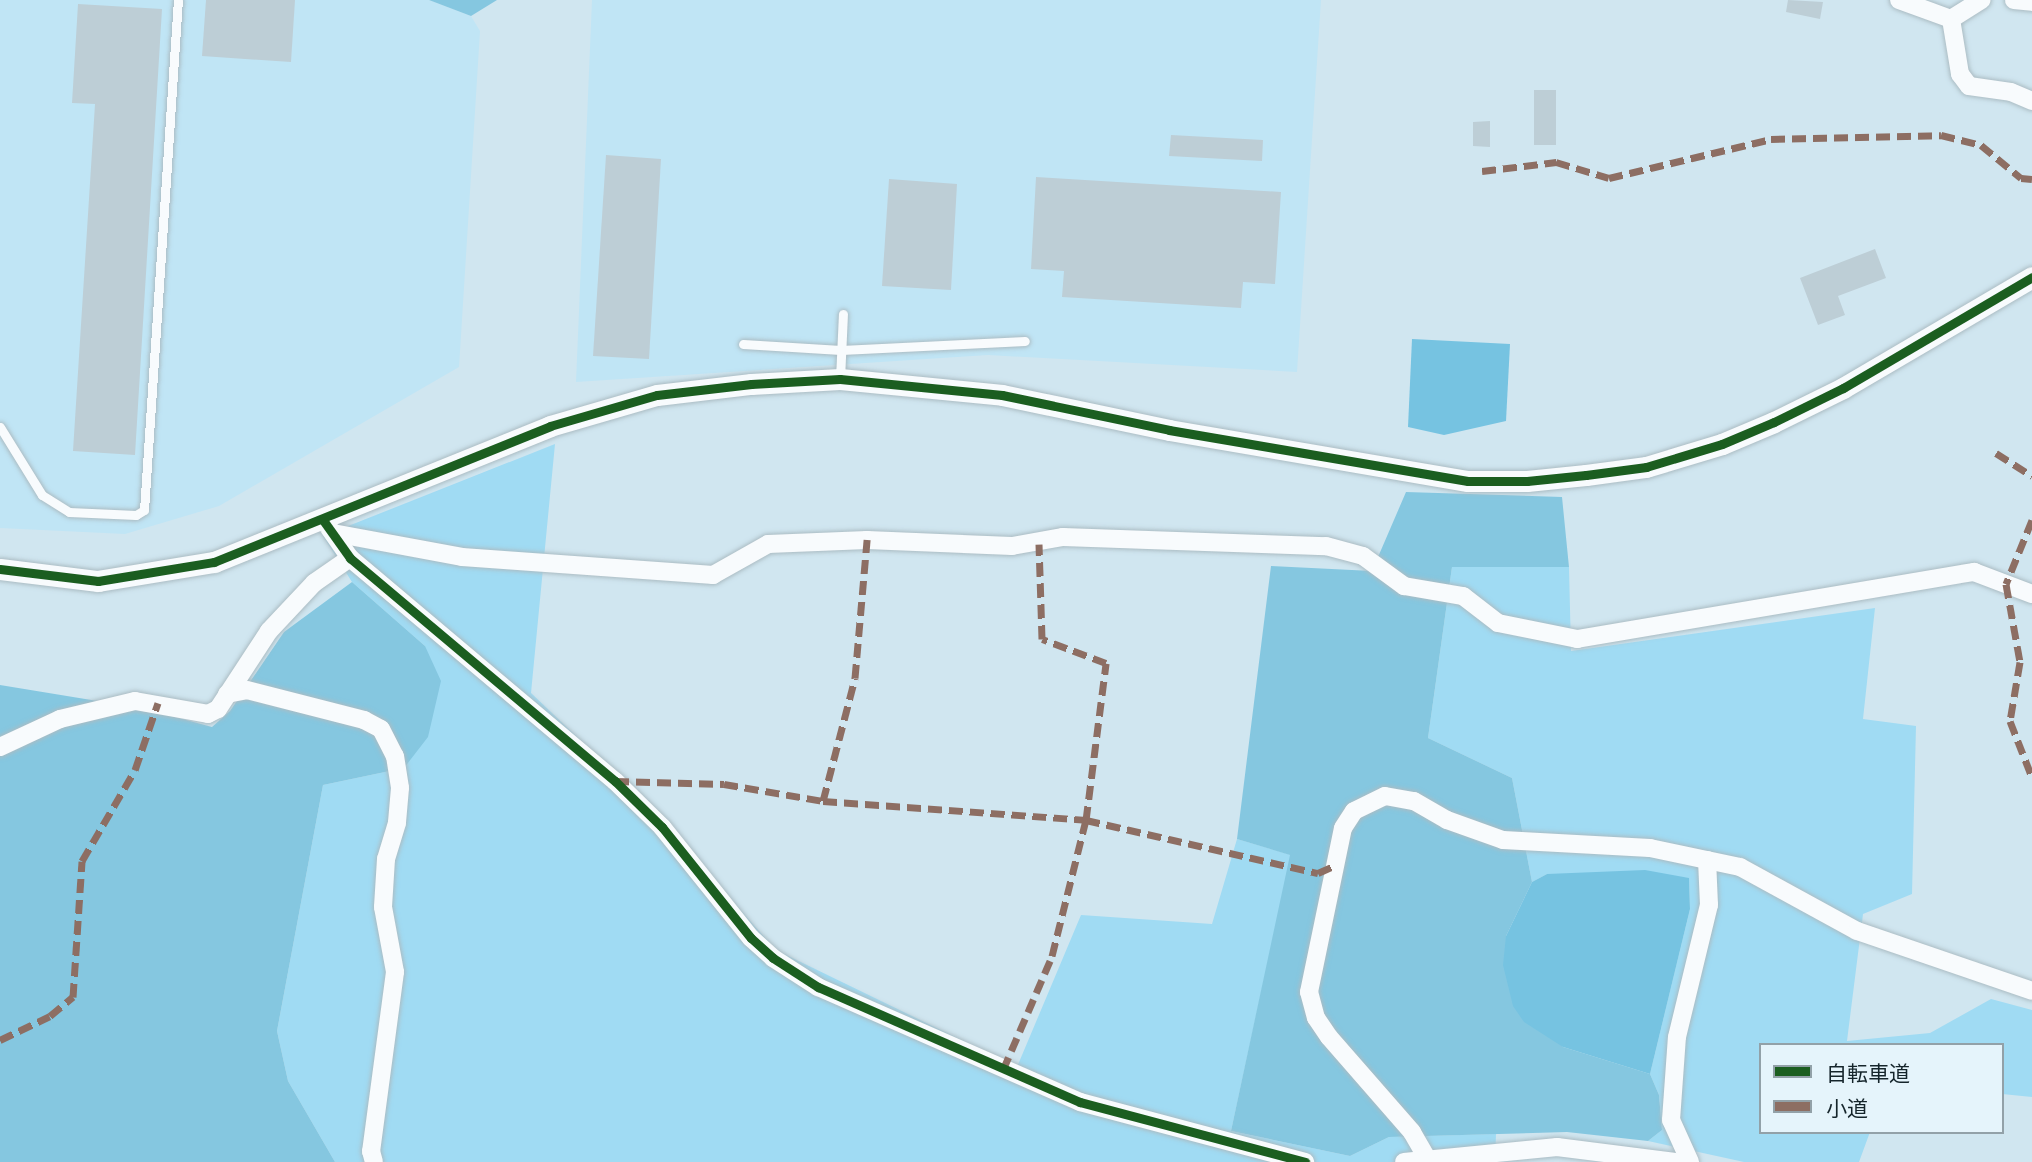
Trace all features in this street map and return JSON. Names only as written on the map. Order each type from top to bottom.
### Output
[{"type":"street","points":[[1899,0],[1951,19]]},
{"type":"street","points":[[1951,19],[1982,0]]},
{"type":"street","points":[[2014,0],[2032,2]]},
{"type":"street","points":[[1951,19],[1960,74],[1969,86],[2011,92],[2032,101]]},
{"type":"street","points":[[0,569],[98,581],[156,575],[214,562],[328,527],[550,426],[624,403],[751,384],[840,379],[1002,395],[1468,481],[1527,481],[1646,467],[1735,438],[1843,388],[2032,277]]},
{"type":"street","points":[[328,527],[350,558],[615,780],[662,827],[751,938],[818,987],[1080,1102],[1305,1162]]},
{"type":"street","points":[[328,527],[462,557],[713,575],[768,544],[867,540],[1012,546],[1063,537],[1326,546],[1363,556],[1404,586],[1463,596],[1498,622],[1577,639],[1974,572],[2032,594]]},
{"type":"street","points":[[0,747],[92,709],[135,701],[208,714],[227,694],[269,631],[314,583],[350,558]]},
{"type":"street","points":[[227,694],[259,692],[364,720],[381,729],[395,756],[400,788],[397,823],[386,859],[383,907],[395,972],[373,1139],[374,1162]]},
{"type":"street","points":[[1428,1160],[1412,1132],[1329,1037],[1316,1018],[1309,992],[1343,828],[1354,811],[1385,796],[1414,801],[1447,820],[1503,840],[1650,848],[1740,867],[1857,931],[2032,991]]},
{"type":"street","points":[[1690,1162],[1671,1120],[1677,1037],[1709,905],[1707,860]]},
{"type":"street","points":[[1404,1162],[1556,1147],[1675,1162]]},
{"type":"lane","points":[[0,427],[42,495],[69,512],[136,514],[144,510],[178,0]]},
{"type":"lane","points":[[840,379],[843,314]]},
{"type":"lane","points":[[743,344],[841,350],[1025,341]]},
{"type":"shaded area","points":[[0,0],[429,0],[471,16],[480,31],[459,367],[219,506],[125,534],[0,528]]},
{"type":"shaded area","points":[[429,0],[497,0],[471,16]]},
{"type":"shaded area","points":[[592,0],[1321,0],[1297,372],[988,355],[576,382]]},
{"type":"shaded area","points":[[1412,339],[1510,344],[1506,421],[1444,435],[1408,427]]},
{"type":"shaded area","points":[[555,444],[531,693],[638,795],[776,950],[1017,1067],[1081,915],[1212,924],[1237,839],[1291,855],[1231,1131],[1350,1156],[1389,1137],[1496,1134],[1495,1162],[335,1162],[288,1081],[277,1031],[323,785],[404,768],[425,646],[352,582],[323,536]]},
{"type":"shaded area","points":[[1406,492],[1562,497],[1569,567],[1452,567],[1428,738],[1512,778],[1532,882],[1506,936],[1563,1047],[1650,1074],[1659,1095],[1662,1130],[1648,1141],[1567,1132],[1389,1137],[1350,1156],[1231,1131],[1290,855],[1237,839],[1271,566],[1372,571]]},
{"type":"shaded area","points":[[1452,567],[1569,567],[1571,651],[1875,608],[1863,719],[1916,726],[1912,894],[1863,914],[1847,1041],[1930,1033],[1991,999],[2032,1010],[2032,1097],[2004,1094],[2004,1043],[1759,1043],[1759,1134],[1869,1134],[1859,1162],[1744,1162],[1648,1141],[1662,1130],[1659,1095],[1650,1074],[1690,909],[1689,878],[1547,874],[1532,882],[1512,778],[1428,738]]},
{"type":"shaded area","points":[[352,582],[425,646],[441,681],[428,737],[404,768],[323,785],[277,1031],[288,1081],[335,1162],[0,1162],[0,685],[146,709],[212,727],[230,711],[284,632]]},
{"type":"shaded area","points":[[1645,870],[1689,878],[1690,909],[1650,1074],[1563,1047],[1524,1022],[1513,1006],[1503,965],[1506,936],[1532,882],[1547,874]]},
{"type":"building","points":[[206,0],[295,0],[291,62],[202,56]]},
{"type":"building","points":[[1788,0],[1823,2],[1820,19],[1786,12]]},
{"type":"building","points":[[78,4],[162,9],[135,455],[73,451],[95,104],[72,103]]},
{"type":"building","points":[[1534,90],[1556,90],[1556,145],[1534,145]]},
{"type":"building","points":[[1490,121],[1490,147],[1473,146],[1473,122]]},
{"type":"building","points":[[1171,135],[1263,140],[1262,161],[1169,156]]},
{"type":"building","points":[[606,155],[661,159],[649,359],[593,356]]},
{"type":"building","points":[[1036,177],[1281,192],[1275,284],[1243,282],[1241,308],[1062,297],[1064,271],[1031,269]]},
{"type":"building","points":[[889,179],[957,184],[951,290],[882,286]]},
{"type":"building","points":[[1875,249],[1886,278],[1838,296],[1845,315],[1818,325],[1800,278]]},
{"type":"marked path","points":[[1482,171],[1556,162],[1609,178],[1771,139],[1941,135],[1981,145],[2021,178],[2032,179]]},
{"type":"marked path","points":[[1996,453],[2032,476]]},
{"type":"marked path","points":[[2032,520],[2006,584],[2020,662],[2010,721],[2032,777]]},
{"type":"marked path","points":[[823,801],[855,678],[867,540]]},
{"type":"marked path","points":[[1003,1070],[1052,956],[1086,820],[1106,663],[1042,639],[1039,544]]},
{"type":"marked path","points":[[0,1040],[50,1016],[73,997],[82,861],[135,770],[158,703]]},
{"type":"marked path","points":[[615,781],[724,784],[823,801],[1086,820],[1318,873],[1336,865]]},
{"type":"cycle path","points":[[0,569],[98,581],[214,562],[550,426],[657,395],[751,384],[840,379],[1002,395],[1169,430],[1468,481],[1527,481],[1646,467],[1722,444],[1774,422],[1843,388],[2032,277]]},
{"type":"cycle path","points":[[323,520],[350,558],[615,781],[662,827],[751,938],[773,958],[818,987],[1080,1102],[1305,1162]]}]
